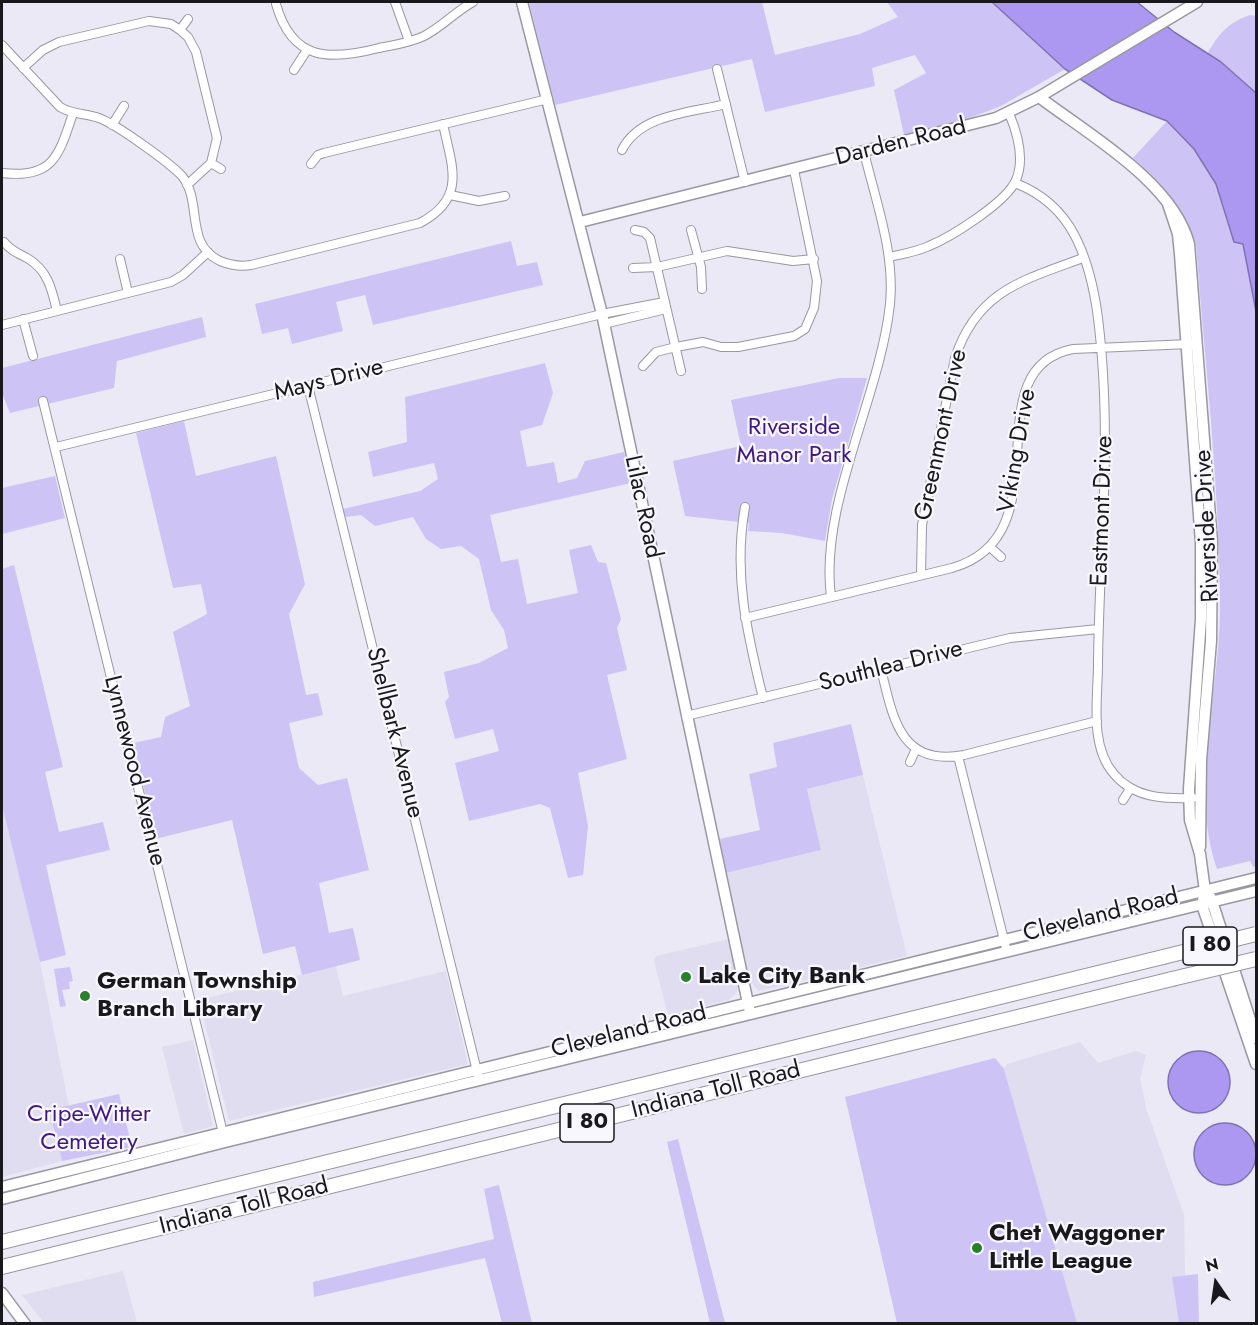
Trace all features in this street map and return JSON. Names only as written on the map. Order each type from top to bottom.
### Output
[{"type":"highway","name":"Indiana Toll Road","points":[[2,1242],[1257,934]]},
{"type":"highway","name":"Indiana Toll Road","points":[[2,1267],[1257,959]]},
{"type":"street","points":[[395,2],[409,41]]},
{"type":"street","points":[[276,4],[289,33],[307,50],[339,57],[409,41],[429,33],[473,2]]},
{"type":"street","name":"Lilac Road","points":[[522,2],[603,319],[751,1015]]},
{"type":"street","name":"Darden Road","points":[[580,222],[977,125],[1039,97],[1197,2]]},
{"type":"street","points":[[180,30],[188,19]]},
{"type":"street","points":[[23,68],[43,50],[59,42],[149,21],[171,24],[180,30],[195,47],[216,130],[216,147],[211,163],[187,185]]},
{"type":"street","points":[[2,45],[53,101],[73,113],[101,119],[112,125],[173,168],[187,185],[197,235],[208,252],[230,264],[251,265],[420,223],[442,208],[450,195],[453,171],[443,124]]},
{"type":"street","points":[[294,70],[307,50]]},
{"type":"street","points":[[717,69],[745,182]]},
{"type":"street","name":"Riverside Drive","points":[[1039,97],[1147,180],[1168,204],[1178,234],[1192,344],[1201,572],[1201,619],[1191,742],[1195,798],[1190,820],[1200,854],[1205,891],[1202,905]]},
{"type":"street","points":[[311,164],[318,155],[324,153],[548,99]]},
{"type":"street","points":[[622,150],[632,134],[644,125],[726,104]]},
{"type":"street","points":[[112,125],[123,106]]},
{"type":"street","points":[[889,257],[916,251],[944,239],[996,205],[1015,183],[1019,167],[1019,151],[1009,112]]},
{"type":"street","points":[[2,173],[32,173],[50,165],[60,151],[73,113]]},
{"type":"street","points":[[831,597],[830,578],[836,516],[866,407],[889,307],[889,257],[864,153]]},
{"type":"street","points":[[211,163],[222,169]]},
{"type":"street","points":[[643,366],[656,352],[703,342],[721,347],[738,346],[800,333],[810,321],[817,281],[794,170]]},
{"type":"street","name":"Eastmont Drive","points":[[1015,183],[1035,192],[1057,210],[1074,234],[1095,303],[1101,348],[1107,453],[1098,629],[1097,721],[1102,755],[1114,774],[1130,789]]},
{"type":"street","points":[[450,195],[479,201],[505,196]]},
{"type":"street","points":[[635,230],[644,231],[650,238],[681,371]]},
{"type":"street","points":[[691,230],[698,256],[702,289]]},
{"type":"street","points":[[4,242],[9,249],[42,270],[50,282],[57,311]]},
{"type":"street","points":[[633,268],[657,267],[727,251],[793,261],[814,259]]},
{"type":"street","points":[[2,325],[178,279],[208,252]]},
{"type":"street","name":"Greenmont Drive","points":[[921,575],[922,525],[955,358],[964,333],[980,310],[1001,292],[1027,279],[1083,258]]},
{"type":"street","points":[[120,259],[128,293]]},
{"type":"street","name":"Mays Drive","points":[[56,447],[308,386],[665,306]]},
{"type":"street","points":[[24,319],[33,357]]},
{"type":"street","name":"Viking Drive","points":[[745,618],[966,563],[991,548],[1004,529],[1010,512],[1023,399],[1032,377],[1041,364],[1058,353],[1101,348],[1192,344]]},
{"type":"street","name":"Shellbark Avenue","points":[[308,386],[478,1075]]},
{"type":"street","name":"Lynnewood Avenue","points":[[43,401],[224,1137]]},
{"type":"street","points":[[745,507],[739,552],[740,592],[764,698]]},
{"type":"street","points":[[991,548],[1001,557]]},
{"type":"street","name":"Southlea Drive","points":[[686,716],[1010,638],[1098,629]]},
{"type":"street","points":[[881,669],[897,726],[916,749],[932,755],[958,756],[1097,721]]},
{"type":"street","points":[[910,762],[916,749]]},
{"type":"street","points":[[958,756],[1007,952]]},
{"type":"street","points":[[1123,800],[1130,789],[1152,797],[1195,798]]},
{"type":"street","name":"Cleveland Road","points":[[2,1187],[224,1137],[478,1075],[748,1003],[1257,878]]},
{"type":"street","points":[[1205,891],[1214,902],[1257,1038]]},
{"type":"street","name":"Cleveland Road","points":[[478,1075],[751,1015],[1257,891]]},
{"type":"street","points":[[1202,905],[1257,1064]]},
{"type":"street","name":"Cleveland Road","points":[[2,1199],[224,1137]]},
{"type":"street","points":[[2,1293],[25,1323]]},
{"type":"shaded area","points":[[992,2],[1137,2],[1174,32],[1221,62],[1256,93],[1256,311],[1243,244],[1234,242],[1216,184],[1194,149],[1167,121],[1112,100],[1065,69]]},
{"type":"shaded area","points":[[863,775],[907,956],[759,991],[749,980],[726,873],[821,850],[807,789]]},
{"type":"shaded area","points":[[2,805],[40,962],[69,1106],[49,1111],[62,1161],[2,1177]]},
{"type":"shaded area","points":[[729,939],[738,988],[736,994],[728,1000],[668,1015],[654,961],[656,956]]},
{"type":"shaded area","points":[[336,966],[343,996],[446,971],[468,1064],[229,1121],[199,1000]]},
{"type":"shaded area","points":[[193,1040],[213,1126],[184,1134],[162,1047]]},
{"type":"shaded area","points":[[1080,1042],[1098,1063],[1136,1051],[1146,1055],[1140,1078],[1146,1108],[1184,1215],[1186,1323],[1077,1323],[1004,1069],[1007,1064]]},
{"type":"shaded area","points":[[1199,1051],[1221,1060],[1230,1082],[1221,1104],[1199,1113],[1177,1104],[1168,1082],[1177,1060]]},
{"type":"shaded area","points":[[1225,1123],[1247,1132],[1256,1154],[1247,1176],[1225,1185],[1203,1176],[1194,1154],[1203,1132]]},
{"type":"shaded area","points":[[123,1271],[137,1323],[44,1323],[22,1295]]},
{"type":"green space","points":[[529,2],[762,2],[775,55],[860,34],[898,17],[887,2],[992,2],[1065,69],[1001,106],[967,119],[904,135],[894,90],[926,73],[915,55],[872,68],[875,86],[765,112],[752,59],[555,105]]},
{"type":"green space","points":[[1250,15],[1256,16],[1256,93],[1221,62],[1207,54],[1224,30]]},
{"type":"green space","points":[[1167,121],[1194,149],[1216,184],[1230,232],[1243,244],[1256,311],[1256,866],[1253,867],[1250,861],[1217,869],[1209,836],[1206,769],[1220,599],[1214,466],[1196,245],[1185,219],[1171,197],[1163,186],[1133,158]]},
{"type":"green space","points":[[511,241],[517,266],[537,262],[543,285],[373,325],[365,295],[336,302],[343,331],[292,344],[288,328],[262,334],[255,304]]},
{"type":"green space","points":[[202,317],[206,337],[117,361],[114,388],[10,413],[2,393],[2,368]]},
{"type":"green space","points":[[545,363],[553,393],[542,425],[520,431],[527,467],[554,462],[558,483],[577,478],[585,461],[624,452],[631,483],[490,515],[501,562],[518,559],[527,604],[578,593],[569,550],[591,545],[598,562],[606,563],[621,619],[617,628],[627,670],[607,675],[627,759],[578,773],[588,826],[583,875],[568,878],[550,808],[540,804],[469,821],[455,763],[499,751],[493,729],[455,739],[445,702],[449,697],[444,672],[479,663],[508,648],[504,630],[491,610],[479,559],[461,546],[441,549],[426,539],[413,517],[375,526],[361,515],[345,517],[343,509],[420,491],[438,479],[434,463],[373,477],[368,452],[407,442],[405,397]]},
{"type":"green space","name":"Riverside Manor Park","points":[[839,378],[867,378],[832,499],[825,541],[782,533],[748,531],[749,523],[685,516],[673,461],[741,446],[731,400]]},
{"type":"green space","points":[[184,421],[196,476],[276,456],[305,584],[289,614],[306,695],[318,693],[323,715],[289,723],[299,768],[318,785],[347,778],[369,870],[319,883],[329,933],[353,928],[360,960],[302,975],[295,946],[263,954],[232,820],[155,839],[134,743],[161,737],[165,717],[190,706],[173,632],[207,614],[201,584],[173,588],[136,433]]},
{"type":"green space","points":[[55,476],[65,518],[2,534],[2,488]]},
{"type":"green space","points":[[14,565],[63,767],[45,772],[59,832],[103,822],[110,850],[46,865],[66,955],[40,962],[2,805],[2,569]]},
{"type":"green space","points":[[851,724],[863,775],[807,789],[821,850],[726,873],[720,839],[760,830],[749,774],[777,767],[773,743]]},
{"type":"green space","points":[[70,967],[73,981],[69,982],[70,989],[62,990],[66,1006],[60,1007],[54,969]]},
{"type":"green space","name":"Chet Waggoner Little League","points":[[995,1058],[1004,1069],[1077,1323],[897,1323],[845,1097]]},
{"type":"green space","name":"Cripe-Witter Cemetery","points":[[119,1094],[132,1147],[62,1161],[49,1110]]},
{"type":"green space","points":[[678,1139],[725,1323],[710,1323],[667,1142]]},
{"type":"green space","points":[[499,1185],[532,1323],[502,1323],[485,1258],[314,1297],[313,1282],[494,1239],[484,1189]]},
{"type":"green space","points":[[1198,1274],[1199,1323],[1179,1323],[1172,1277]]},
{"type":"place","name":"Lake City Bank","points":[[686,977]]},
{"type":"place","name":"German Township Branch Library","points":[[85,996]]},
{"type":"place","name":"Chet Waggoner Little League","points":[[977,1248]]}]
